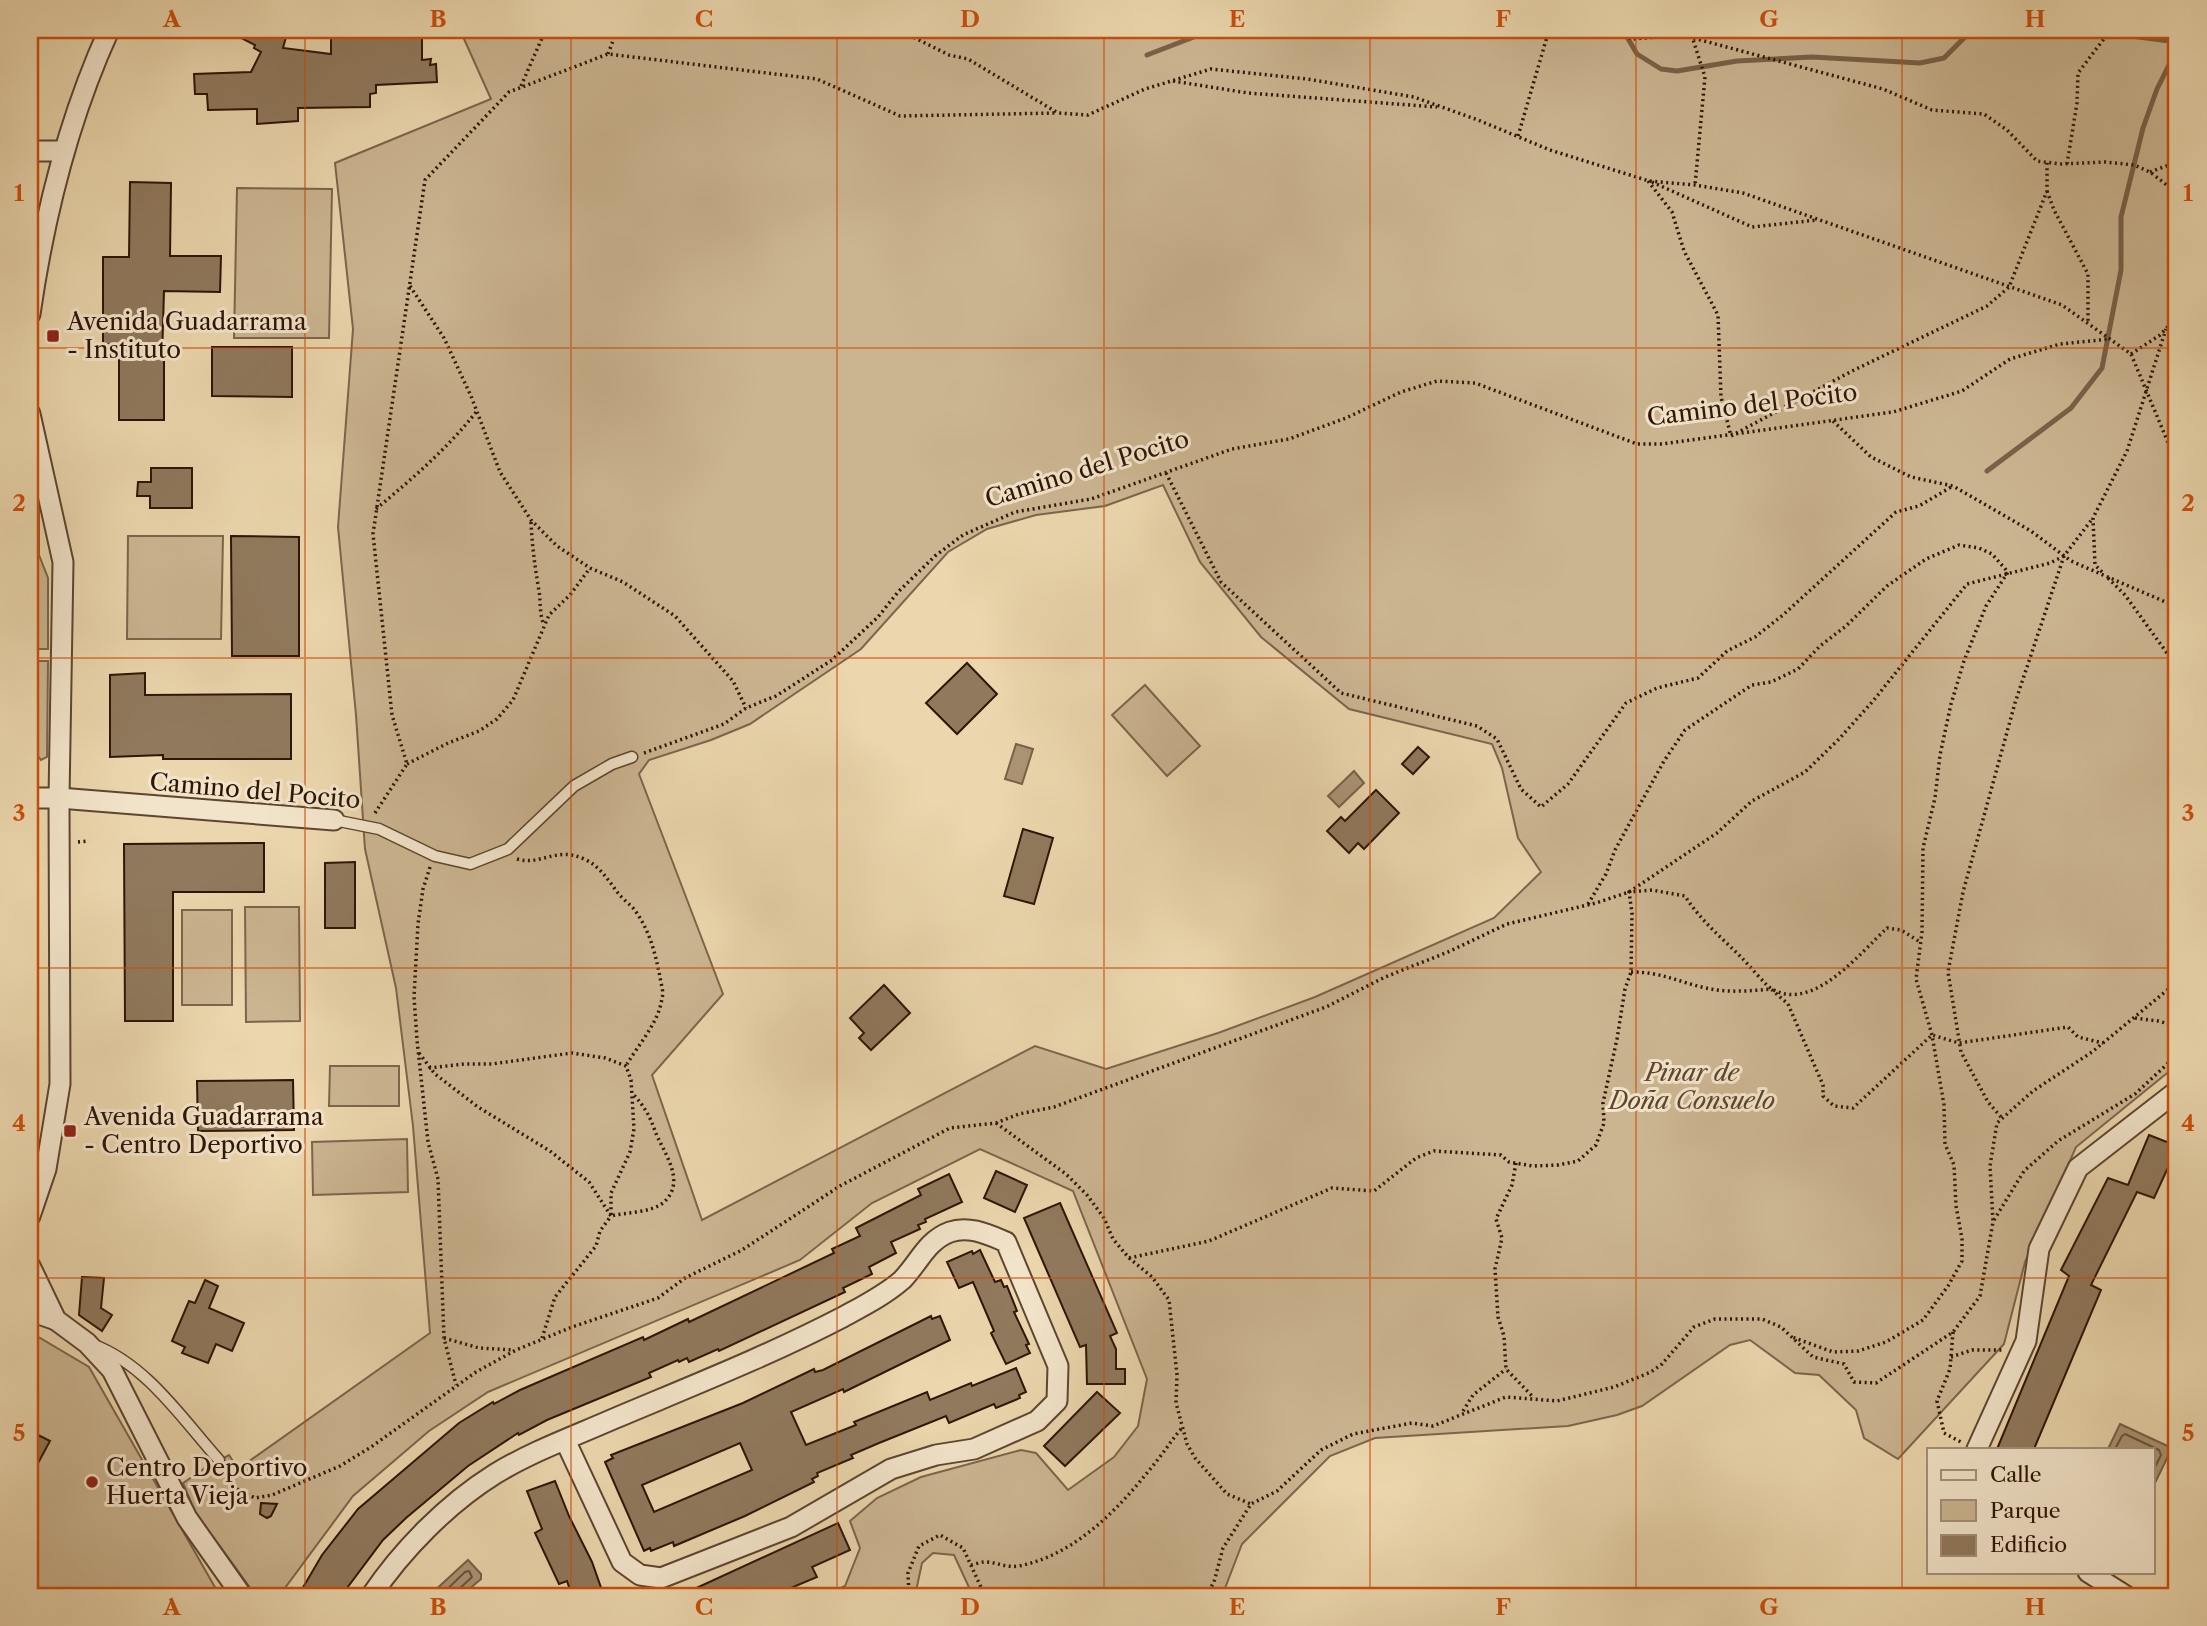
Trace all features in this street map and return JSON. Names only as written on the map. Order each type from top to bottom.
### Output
[{"type":"street","points":[[30,314],[36,272],[64,150],[108,35]]},
{"type":"street","points":[[30,151],[64,150]]},
{"type":"street","points":[[30,414],[63,562],[59,798],[60,1084],[46,1169],[30,1216]]},
{"type":"street","name":"Camino del Pocito","points":[[30,798],[334,820]]},
{"type":"street","points":[[1970,1446],[2026,1340],[2039,1249],[2078,1168],[2177,1091]]},
{"type":"street","points":[[371,1596],[404,1553],[430,1525],[494,1475],[565,1440],[784,1346],[844,1316],[902,1279],[920,1254],[934,1241],[961,1229],[977,1231],[1006,1242],[1058,1366],[1057,1401],[1037,1421],[974,1449],[936,1455],[891,1469],[791,1527],[662,1578],[640,1575],[622,1562],[565,1440]]},
{"type":"street","points":[[30,1266],[56,1320]]},
{"type":"street","points":[[30,1311],[56,1320],[87,1343],[112,1370],[187,1518],[242,1596]]},
{"type":"street","points":[[2091,1574],[2126,1596]]},
{"type":"lane","name":"Camino del Pocito","points":[[334,820],[379,829],[436,856],[470,864],[508,849],[574,786],[612,764],[632,757]]},
{"type":"lane","points":[[87,1343],[113,1352],[128,1363],[152,1385],[219,1460]]},
{"type":"path","points":[[521,87],[542,38],[542,30]]},
{"type":"path","points":[[608,54],[617,30]]},
{"type":"path","points":[[899,30],[949,55],[968,60],[1058,113]]},
{"type":"path","points":[[1518,136],[1549,30]]},
{"type":"path","points":[[1602,30],[1633,39],[1682,35],[1883,89],[1932,110],[1984,114],[2007,130],[2037,161],[2134,165],[2150,172],[2177,193]]},
{"type":"path","points":[[1690,30],[1705,77],[1695,185]]},
{"type":"path","points":[[2067,164],[2077,103],[2078,73],[2103,40],[2107,30]]},
{"type":"path","points":[[407,764],[392,715],[373,534],[425,180],[509,92],[521,87],[608,54],[817,79],[900,116],[1058,113],[1088,115],[1145,89],[1211,69],[1307,79],[1413,97],[1550,150],[1646,180],[1752,226],[1819,219]]},
{"type":"path","points":[[1171,81],[1248,93],[1444,108]]},
{"type":"path","points":[[2047,162],[2047,191],[2054,210],[2088,274],[2088,324]]},
{"type":"path","points":[[2150,172],[2177,162]]},
{"type":"path","points":[[1646,180],[1743,193],[2062,305],[2131,354],[2177,459]]},
{"type":"path","points":[[1646,180],[1672,212],[1685,251],[1718,314],[1721,397],[1731,436],[1852,371],[1987,306],[2009,287],[2047,191]]},
{"type":"path","points":[[409,285],[444,338],[477,411],[500,472],[531,520],[557,546],[590,568],[623,582],[675,616],[733,681],[746,708]]},
{"type":"path","points":[[2131,354],[2166,329],[2177,317]]},
{"type":"path","points":[[2002,1118],[1988,1102],[1971,1073],[1959,1043],[1948,972],[1963,892],[2015,703],[2064,556],[2093,518],[2127,450],[2166,329]]},
{"type":"path","name":"Camino del Pocito","points":[[632,757],[724,724],[746,708],[776,695],[832,660],[878,617],[935,556],[962,535],[1015,512],[1091,499],[1231,449],[1289,439],[1346,418],[1401,392],[1437,381],[1475,383],[1637,444],[1662,444],[1893,412],[1962,391],[2010,359],[2060,344],[2110,339]]},
{"type":"path","points":[[376,509],[429,465],[477,411]]},
{"type":"path","points":[[1833,421],[1871,457],[1910,477],[1953,485],[2031,531],[2064,556],[2177,607]]},
{"type":"path","points":[[1166,473],[1221,582],[1341,693],[1477,726],[1497,739],[1521,789],[1541,807],[1569,784],[1626,703],[1657,688],[1698,678],[1727,651],[1755,637],[1783,615],[1896,512],[1919,506],[1953,485]]},
{"type":"path","points":[[2093,518],[2095,565],[2125,595],[2177,667]]},
{"type":"path","points":[[531,520],[532,558],[544,626]]},
{"type":"path","points":[[1588,904],[1606,874],[1615,850],[1633,817],[1685,730],[1752,685],[1772,682],[1798,670],[1820,646],[1846,626],[1887,586],[1926,559],[1959,545],[1979,548],[1992,554],[2008,572]]},
{"type":"path","points":[[1629,892],[1717,832],[1752,801],[1805,772],[1873,701],[1967,584],[2050,563],[2064,556]]},
{"type":"path","points":[[375,813],[407,764],[479,731],[497,719],[513,701],[549,615],[570,595],[590,568]]},
{"type":"path","points":[[1791,1338],[1833,1352],[1858,1351],[1886,1342],[1923,1320],[1948,1286],[1962,1261],[1954,1165],[1945,1144],[1944,1105],[1932,1035],[1916,979],[1921,942],[1923,848],[1935,798],[1940,755],[1951,704],[1964,661],[1986,606],[2008,572]]},
{"type":"path","points":[[498,854],[523,861],[565,853],[586,859],[606,876],[640,920],[650,937],[663,996],[658,1014],[627,1064]]},
{"type":"path","points":[[436,856],[423,889],[414,997],[428,1142],[438,1179],[444,1338],[456,1385]]},
{"type":"path","points":[[219,1460],[235,1488],[254,1498],[272,1495],[340,1466],[371,1447],[456,1385],[516,1350],[658,1298],[685,1279],[742,1250],[839,1186],[950,1128],[996,1123],[1019,1114],[1054,1107],[1326,1007],[1385,977],[1448,952],[1507,924],[1629,892],[1653,890],[1685,896],[1697,916],[1788,1004],[1823,1085],[1823,1096],[1834,1106],[1853,1108],[1932,1035]]},
{"type":"path","points":[[1129,1258],[1209,1241],[1332,1188],[1374,1191],[1416,1158],[1434,1151],[1501,1155],[1509,1162],[1533,1166],[1577,1161],[1596,1145],[1604,1123],[1603,1103],[1618,1039],[1625,989],[1631,972],[1632,913],[1629,892]]},
{"type":"path","points":[[1631,972],[1653,972],[1707,989],[1745,992],[1771,989],[1795,995],[1818,989],[1840,974],[1887,929],[1901,930],[1921,942]]},
{"type":"path","points":[[1206,1596],[1214,1582],[1223,1548],[1251,1504],[1277,1491],[1321,1450],[1353,1434],[1412,1423],[1433,1426],[1506,1397],[1557,1401],[1581,1396],[1651,1373],[1694,1327],[1715,1319],[1762,1319],[1780,1327],[1813,1357],[1844,1364],[1854,1382],[1876,1383],[1953,1332],[1980,1296],[1993,1222],[1990,1166],[1997,1124],[2033,1091],[2104,1042],[2177,982]]},
{"type":"path","points":[[2133,1018],[2177,1026]]},
{"type":"path","points":[[1932,1035],[1959,1043],[2067,1027],[2078,1037],[2104,1042]]},
{"type":"path","points":[[418,1051],[435,1074],[478,1107],[550,1151],[589,1182],[611,1216]]},
{"type":"path","points":[[429,1068],[492,1064],[572,1053],[605,1058],[626,1066],[634,1101],[634,1129],[630,1152],[611,1194],[611,1216],[600,1231],[596,1246],[555,1297],[542,1339]]},
{"type":"path","points":[[1993,1222],[2024,1171],[2058,1141],[2135,1094],[2177,1055]]},
{"type":"path","points":[[611,1216],[656,1206],[665,1201],[673,1183],[671,1160],[655,1132],[651,1117],[633,1094]]},
{"type":"path","points":[[996,1123],[1066,1174],[1087,1195],[1104,1218],[1113,1239],[1129,1258],[1152,1277],[1169,1300],[1177,1375],[1176,1403],[1187,1444],[1195,1458],[1227,1493],[1251,1504]]},
{"type":"path","points":[[1516,1163],[1511,1185],[1496,1219],[1502,1238],[1495,1269],[1498,1317],[1504,1336],[1506,1369],[1536,1399]]},
{"type":"path","points":[[1953,1332],[1950,1369],[1937,1401],[1944,1433],[1970,1446]]},
{"type":"path","points":[[444,1338],[479,1348],[516,1350]]},
{"type":"path","points":[[1951,1356],[1972,1350],[2006,1350],[2020,1355]]},
{"type":"path","points":[[1462,1413],[1473,1395],[1506,1369]]},
{"type":"path","points":[[971,1565],[986,1562],[1002,1567],[1018,1566],[1045,1557],[1098,1526],[1161,1457],[1182,1427]]},
{"type":"path","points":[[909,1596],[908,1573],[919,1546],[940,1535],[963,1548],[985,1596]]},
{"type":"green space","name":"Pinar de Doña Consuelo","points":[[460,30],[2177,30],[2177,1065],[2076,1147],[2025,1262],[2004,1344],[1898,1459],[1864,1438],[1856,1410],[1819,1375],[1795,1373],[1750,1340],[1730,1345],[1642,1406],[1617,1415],[1568,1426],[1375,1438],[1330,1456],[1242,1544],[1222,1596],[973,1596],[954,1555],[933,1553],[922,1563],[915,1596],[823,1596],[845,1586],[860,1548],[850,1521],[877,1498],[921,1477],[1021,1450],[1036,1453],[1068,1490],[1114,1457],[1138,1426],[1147,1379],[1073,1191],[980,1149],[872,1203],[800,1260],[488,1392],[429,1431],[353,1496],[279,1596],[256,1596],[195,1512],[183,1483],[229,1455],[238,1469],[430,1333],[413,1126],[396,988],[365,849],[356,715],[338,527],[353,329],[335,163],[491,99]],"holes":[[[1163,485],[1200,562],[1261,637],[1349,709],[1492,744],[1502,768],[1518,838],[1541,872],[1494,918],[1315,997],[1218,1033],[1106,1069],[1035,1046],[702,1220],[652,1075],[723,994],[639,774],[649,760],[750,724],[861,649],[948,552],[987,529],[1036,515],[1105,506]]]},
{"type":"green space","points":[[237,188],[332,189],[329,338],[234,338]]},
{"type":"green space","points":[[36,497],[39,497],[39,555],[48,578],[48,649],[36,649]]},
{"type":"green space","points":[[128,536],[223,536],[221,639],[127,639]]},
{"type":"green space","points":[[36,661],[48,661],[47,757],[41,760],[36,754]]},
{"type":"green space","points":[[1145,685],[1200,746],[1167,776],[1112,715]]},
{"type":"green space","points":[[245,907],[299,907],[300,1021],[246,1022]]},
{"type":"green space","points":[[182,910],[232,910],[232,1005],[182,1005]]},
{"type":"green space","points":[[330,1066],[399,1066],[399,1106],[329,1106]]},
{"type":"green space","points":[[407,1139],[408,1192],[313,1195],[312,1142]]},
{"type":"green space","name":"Centro Deportivo Huerta Vieja","points":[[30,1332],[89,1367],[220,1596],[30,1596]]},
{"type":"green space","points":[[2177,1565],[2177,1596],[2164,1596]]},
{"type":"water","points":[[1016,744],[1033,749],[1022,784],[1005,779]]},
{"type":"water","points":[[1354,771],[1364,783],[1339,807],[1328,796]]},
{"type":"water","points":[[2120,1424],[2172,1448],[2154,1485],[2154,1448],[2108,1448]]},
{"type":"water","points":[[468,1560],[481,1574],[481,1579],[461,1596],[435,1596],[432,1593]]},
{"type":"building","points":[[226,30],[288,30],[283,48],[331,54],[331,38],[340,38],[339,30],[361,30],[361,36],[422,35],[422,60],[431,59],[430,65],[436,64],[437,82],[376,85],[376,93],[370,94],[370,107],[298,108],[298,121],[257,124],[257,109],[208,110],[207,94],[195,94],[194,74],[251,72],[261,52],[254,48],[255,45]]},
{"type":"building","points":[[130,182],[171,183],[170,256],[221,256],[220,292],[164,291],[164,420],[119,420],[119,344],[103,344],[103,257],[129,257]]},
{"type":"building","points":[[212,347],[292,347],[292,397],[212,396]]},
{"type":"building","points":[[151,468],[192,468],[192,508],[150,508],[150,496],[137,496],[138,482],[151,482]]},
{"type":"building","points":[[231,536],[299,537],[299,656],[232,656]]},
{"type":"building","points":[[967,663],[997,694],[957,734],[926,703]]},
{"type":"building","points":[[145,673],[145,695],[291,694],[291,759],[163,759],[163,755],[110,757],[110,675]]},
{"type":"building","points":[[1418,747],[1429,757],[1413,774],[1402,764]]},
{"type":"building","points":[[1376,790],[1399,813],[1364,849],[1358,843],[1349,853],[1327,831],[1341,817],[1345,821]]},
{"type":"building","points":[[1023,829],[1053,838],[1034,904],[1004,896]]},
{"type":"building","points":[[264,843],[264,892],[173,892],[173,1021],[125,1021],[124,844]]},
{"type":"building","points":[[355,862],[355,928],[325,928],[325,863]]},
{"type":"building","points":[[884,985],[910,1013],[871,1050],[859,1038],[864,1033],[850,1018]]},
{"type":"building","points":[[293,1080],[294,1130],[198,1131],[197,1081]]},
{"type":"building","points":[[2149,1135],[2177,1146],[2154,1198],[2137,1192],[2091,1285],[2101,1290],[2034,1448],[1997,1448],[2069,1276],[2061,1270],[2108,1178],[2128,1185]]},
{"type":"building","points":[[996,1171],[1027,1185],[1015,1212],[984,1198]]},
{"type":"building","points":[[949,1174],[962,1202],[925,1219],[926,1222],[918,1225],[920,1229],[891,1242],[896,1253],[869,1267],[872,1274],[843,1288],[845,1292],[719,1351],[718,1349],[689,1362],[687,1358],[679,1362],[678,1360],[649,1373],[651,1377],[547,1420],[519,1435],[518,1433],[468,1466],[406,1518],[383,1540],[341,1596],[298,1596],[322,1555],[358,1509],[459,1423],[493,1402],[494,1404],[520,1390],[643,1337],[644,1340],[688,1319],[689,1322],[834,1253],[832,1249],[860,1236],[856,1228],[921,1195],[918,1189]]},
{"type":"building","points":[[1060,1203],[1117,1333],[1110,1336],[1116,1349],[1116,1369],[1125,1369],[1125,1384],[1087,1384],[1086,1345],[1080,1347],[1024,1218]]},
{"type":"building","points":[[980,1250],[995,1282],[1001,1280],[1004,1287],[1007,1286],[1017,1311],[1014,1312],[1029,1344],[1026,1345],[1030,1353],[1006,1364],[991,1333],[994,1331],[973,1282],[959,1288],[947,1262]]},
{"type":"building","points":[[82,1277],[104,1278],[101,1308],[112,1315],[102,1331],[79,1315]]},
{"type":"building","points":[[205,1280],[218,1286],[209,1308],[244,1323],[232,1351],[216,1344],[208,1363],[182,1353],[185,1347],[172,1341],[189,1301],[195,1303]]},
{"type":"building","points":[[931,1316],[932,1319],[940,1316],[950,1340],[844,1392],[843,1389],[791,1412],[806,1445],[927,1392],[930,1400],[1016,1368],[1026,1392],[1019,1395],[1020,1398],[996,1408],[994,1404],[949,1423],[946,1416],[879,1443],[851,1455],[853,1458],[817,1473],[818,1476],[812,1479],[814,1482],[745,1516],[674,1546],[673,1542],[644,1551],[605,1462],[613,1458],[611,1455],[743,1403],[814,1369],[815,1372]],"holes":[[[740,1443],[752,1470],[654,1512],[642,1485]]]},
{"type":"building","points":[[1097,1392],[1120,1413],[1065,1466],[1044,1446]]},
{"type":"building","points":[[30,1431],[50,1441],[30,1478]]},
{"type":"building","points":[[555,1481],[592,1562],[604,1596],[572,1596],[567,1581],[559,1584],[535,1533],[542,1529],[527,1491]]},
{"type":"building","points":[[261,1503],[277,1504],[271,1516],[267,1518],[260,1514]]},
{"type":"building","points":[[838,1523],[850,1550],[812,1567],[817,1577],[772,1596],[679,1596]]},
{"type":"waterway","points":[[1147,55],[1212,30]]},
{"type":"waterway","points":[[1623,30],[1637,54],[1661,69],[1677,71],[1737,61],[1812,57],[1920,63],[1944,58],[1972,30]]},
{"type":"waterway","points":[[2085,30],[2177,42]]},
{"type":"waterway","points":[[1987,471],[2071,408],[2102,368],[2121,270],[2121,217],[2143,128],[2157,89],[2177,49]]},
{"type":"place","name":"Avenida Guadarrama - Instituto","points":[[53,336]]},
{"type":"place","name":"Avenida Guadarrama - Centro Deportivo","points":[[70,1131]]},
{"type":"place","name":"Centro Deportivo Huerta Vieja","points":[[92,1482]]}]
